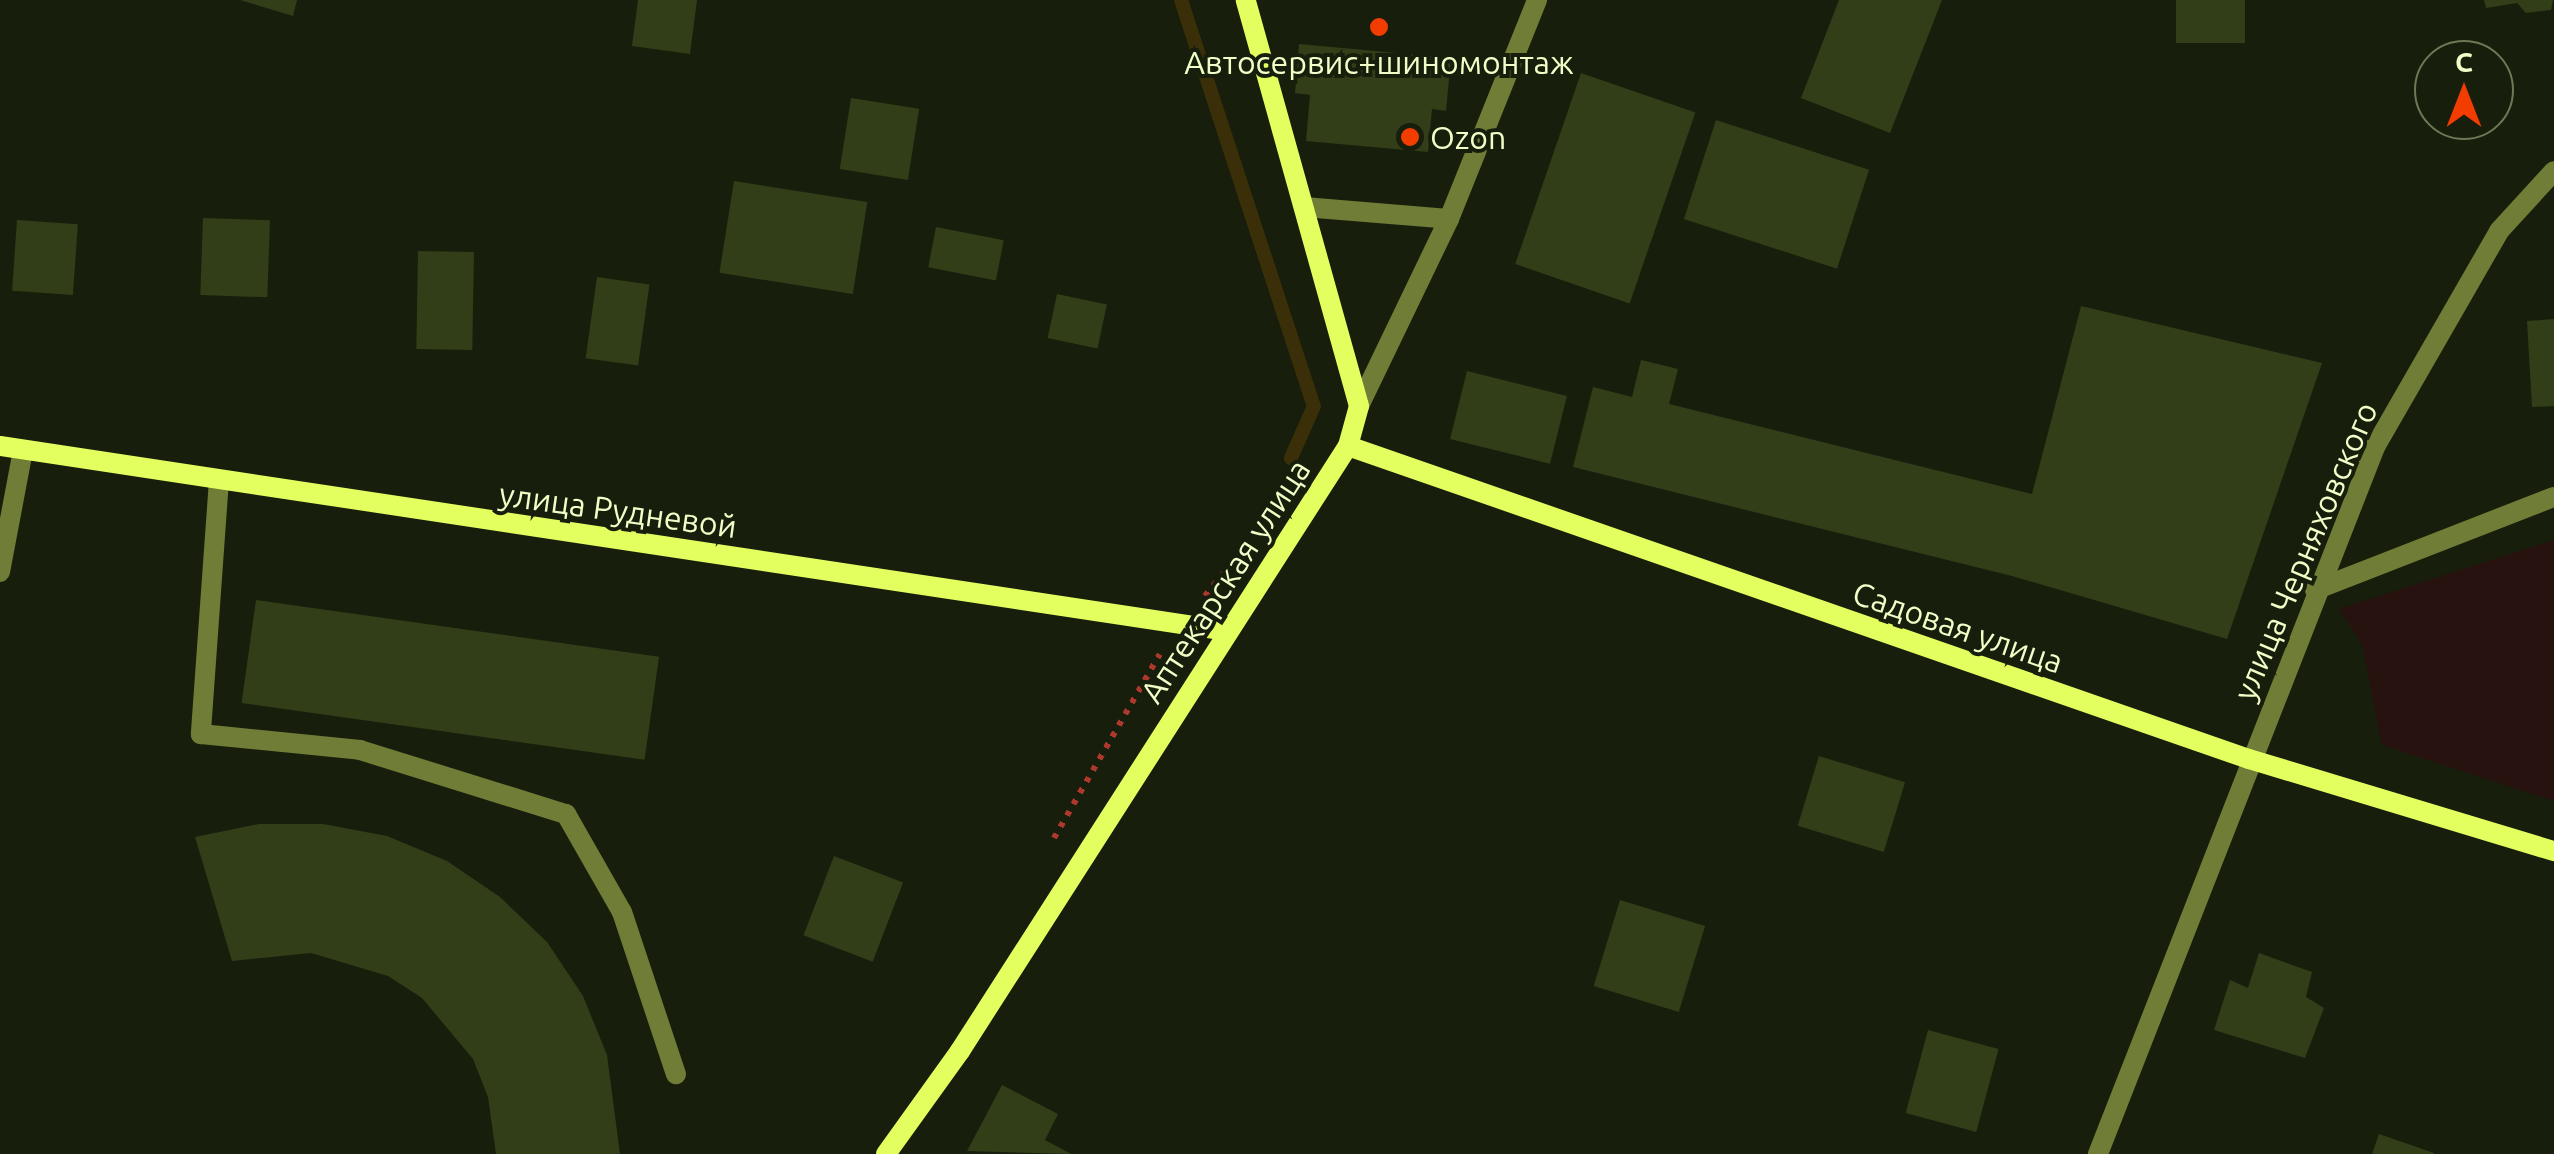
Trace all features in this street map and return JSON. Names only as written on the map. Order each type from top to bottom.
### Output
[{"type":"street","points":[[1246,0],[1360,406]]},
{"type":"street","name":"Аптекарская улица","points":[[886,1154],[960,1052],[1348,446],[1360,406],[1450,219],[1537,0]]},
{"type":"street","name":"улица Черняховского","points":[[2098,1154],[2315,590],[2375,447],[2499,231],[2554,171]]},
{"type":"street","points":[[1304,207],[1450,219]]},
{"type":"street","name":"улица Рудневой","points":[[0,446],[1228,631]]},
{"type":"street","name":"Садовая улица","points":[[1348,446],[2250,759],[2554,851]]},
{"type":"street","points":[[0,572],[23,450]]},
{"type":"street","points":[[219,480],[201,734],[360,750],[566,814],[622,912],[676,1074]]},
{"type":"street","points":[[2315,590],[2554,497]]},
{"type":"path","points":[[1205,597],[1238,554]]},
{"type":"path","points":[[1050,846],[1162,651]]},
{"type":"shaded area","points":[[2554,540],[2554,801],[2382,745],[2362,644],[2339,609]]},
{"type":"building","points":[[240,0],[297,0],[293,16]]},
{"type":"building","points":[[638,0],[697,0],[690,54],[632,46]]},
{"type":"building","points":[[1839,0],[1942,0],[1890,133],[1801,98]]},
{"type":"building","points":[[2176,0],[2245,0],[2245,43],[2176,43]]},
{"type":"building","points":[[2484,0],[2553,0],[2551,10],[2526,13],[2517,3],[2486,8]]},
{"type":"building","points":[[1299,44],[1451,58],[1446,111],[1432,109],[1428,152],[1306,141],[1310,95],[1295,93]]},
{"type":"building","points":[[1581,73],[1695,112],[1630,303],[1515,264]]},
{"type":"building","points":[[851,98],[919,109],[908,180],[840,169]]},
{"type":"building","points":[[1716,120],[1869,170],[1837,269],[1684,219]]},
{"type":"building","points":[[734,181],[867,202],[853,294],[719,273]]},
{"type":"building","points":[[203,218],[270,220],[267,297],[200,295]]},
{"type":"building","points":[[17,220],[78,224],[73,295],[12,291]]},
{"type":"building","points":[[936,227],[1004,240],[996,280],[928,267]]},
{"type":"building","points":[[418,251],[474,252],[472,350],[416,349]]},
{"type":"building","points":[[597,277],[649,284],[638,366],[586,358]]},
{"type":"building","points":[[1057,294],[1107,305],[1098,349],[1048,338]]},
{"type":"building","points":[[2081,306],[2322,363],[2227,639],[2012,576],[1573,467],[1593,387],[1632,397],[1641,360],[1678,369],[1669,404],[2032,494]]},
{"type":"building","points":[[2554,319],[2554,406],[2532,407],[2527,321]]},
{"type":"building","points":[[1467,371],[1567,396],[1550,464],[1450,439]]},
{"type":"building","points":[[256,600],[659,657],[645,760],[242,703]]},
{"type":"building","points":[[1819,756],[1905,782],[1884,852],[1798,826]]},
{"type":"building","points":[[259,824],[323,824],[387,836],[447,861],[500,897],[547,942],[583,996],[607,1055],[620,1154],[496,1154],[488,1097],[473,1059],[422,998],[388,976],[311,953],[232,961],[195,837]]},
{"type":"building","points":[[834,856],[903,883],[873,962],[804,935]]},
{"type":"building","points":[[1620,900],[1705,926],[1679,1012],[1594,986]]},
{"type":"building","points":[[2259,953],[2312,972],[2306,997],[2324,1008],[2305,1058],[2214,1030],[2230,980],[2248,988]]},
{"type":"building","points":[[1928,1030],[1999,1049],[1976,1132],[1906,1113]]},
{"type":"building","points":[[1002,1085],[1058,1114],[1045,1140],[1071,1154],[967,1151]]},
{"type":"building","points":[[2379,1134],[2434,1153],[2434,1154],[2372,1154]]},
{"type":"waterway","points":[[1181,0],[1314,406],[1291,458]]},
{"type":"place","name":"Автосервис+шиномонтаж","points":[[1379,27]]},
{"type":"place","name":"Ozon","points":[[1410,137]]}]
